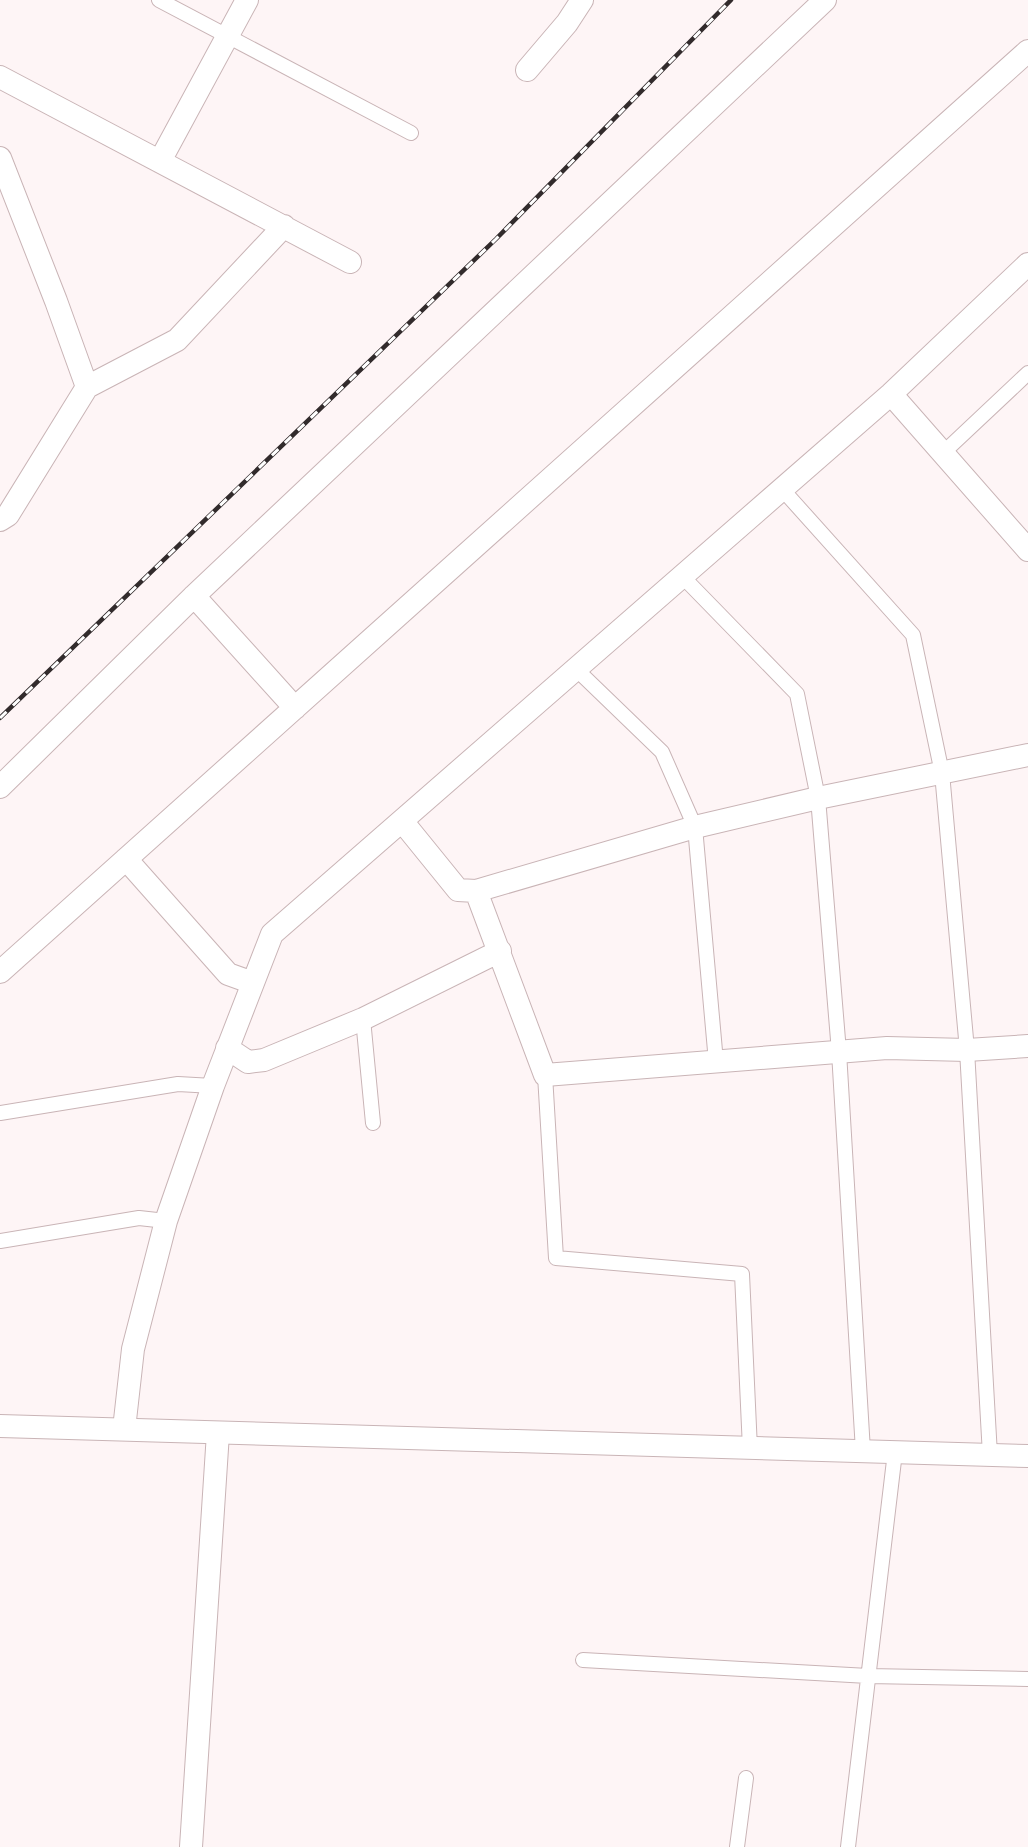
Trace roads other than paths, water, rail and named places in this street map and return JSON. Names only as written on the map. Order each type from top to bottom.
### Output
[{"type":"street","points":[[160,161],[247,0]]},
{"type":"street","points":[[527,70],[567,23],[582,0]]},
{"type":"street","points":[[0,787],[194,596],[825,0]]},
{"type":"street","points":[[0,972],[1028,51]]},
{"type":"street","points":[[0,77],[350,262]]},
{"type":"street","points":[[0,158],[56,301],[87,387]]},
{"type":"street","points":[[0,520],[8,515],[87,387],[177,340],[284,226]]},
{"type":"street","points":[[124,1429],[133,1349],[166,1221],[228,1048],[272,934],[891,394],[1028,264]]},
{"type":"street","points":[[891,394],[1028,550]]},
{"type":"street","points":[[194,596],[295,708]]},
{"type":"street","points":[[402,821],[458,890],[476,891],[695,827],[818,798],[1028,756]]},
{"type":"street","points":[[126,859],[228,974],[253,983]]},
{"type":"street","points":[[476,891],[545,1075],[887,1048],[967,1050],[1028,1046]]},
{"type":"street","points":[[228,1048],[248,1062],[264,1060],[363,1019],[500,952]]},
{"type":"street","points":[[0,1426],[1028,1456]]},
{"type":"street","points":[[190,1847],[218,1433]]},
{"type":"lane","points":[[158,0],[228,35],[411,133]]},
{"type":"lane","points":[[943,453],[1028,373]]},
{"type":"lane","points":[[782,489],[914,635],[942,773],[967,1050],[990,1455]]},
{"type":"lane","points":[[682,576],[797,694],[818,798],[840,1052],[863,1452]]},
{"type":"lane","points":[[576,669],[662,752],[695,827],[716,1062]]},
{"type":"lane","points":[[363,1019],[373,1123]]},
{"type":"lane","points":[[545,1075],[556,1258],[742,1274],[750,1449]]},
{"type":"lane","points":[[0,1112],[178,1084],[214,1086]]},
{"type":"lane","points":[[0,1241],[139,1218],[166,1221]]},
{"type":"lane","points":[[848,1847],[895,1452]]},
{"type":"lane","points":[[583,1660],[868,1676],[1028,1680]]},
{"type":"lane","points":[[737,1847],[746,1778]]},
{"type":"railway","points":[[0,718],[496,239],[731,0]]}]
